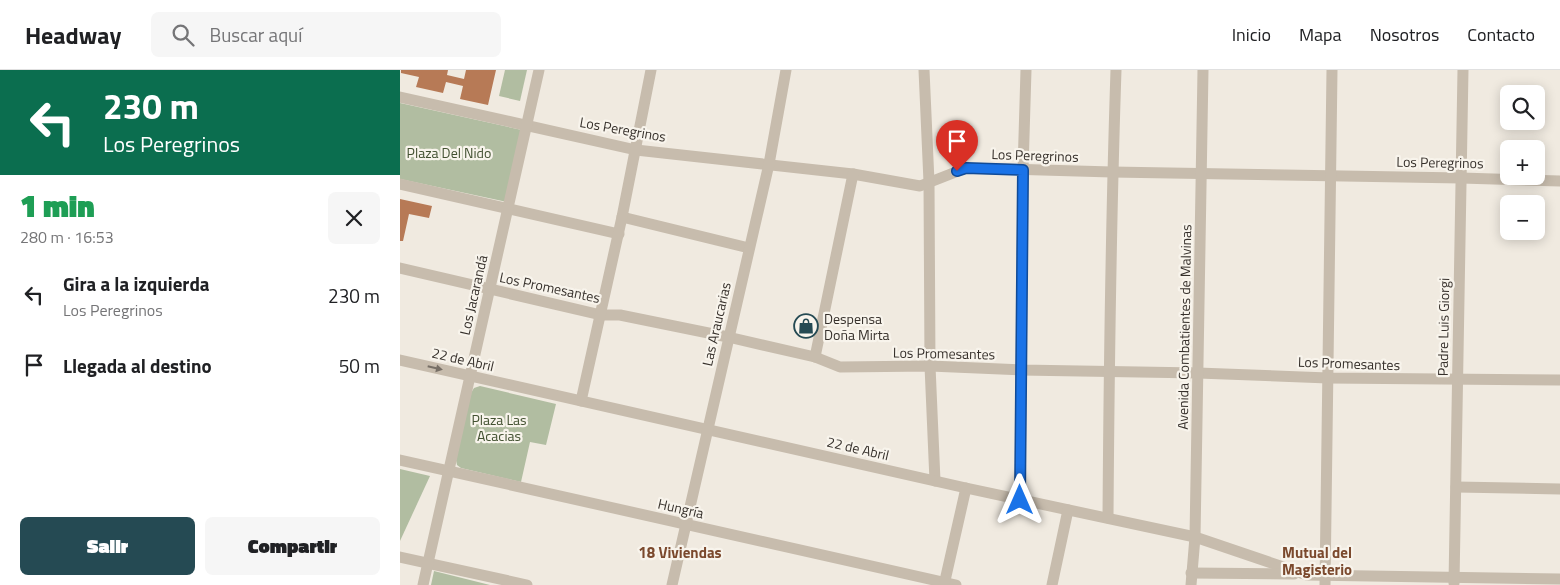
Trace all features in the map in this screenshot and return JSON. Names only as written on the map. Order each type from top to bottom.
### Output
[{"type":"street","name":"Los Jacarandá","points":[[423,585],[539,70]]},
{"type":"street","points":[[581,401],[622,217],[651,70]]},
{"type":"street","name":"Las Araucarias","points":[[672,585],[728,337],[770,164],[786,70]]},
{"type":"street","points":[[924,70],[930,182],[930,366],[935,481]]},
{"type":"street","points":[[1020,500],[1023,170],[1026,70]]},
{"type":"street","points":[[1108,518],[1112,172],[1116,70]]},
{"type":"street","name":"Avenida Combatientes de Malvinas","points":[[1191,579],[1195,537],[1203,70]]},
{"type":"street","points":[[1325,580],[1332,70]]},
{"type":"street","name":"Padre Luis Giorgi","points":[[1454,581],[1463,70]]},
{"type":"street","name":"Los Peregrinos","points":[[400,97],[636,150],[853,174],[920,186],[966,168],[1560,181]]},
{"type":"street","points":[[815,357],[853,174]]},
{"type":"street","points":[[400,184],[618,234]]},
{"type":"street","points":[[622,217],[749,248]]},
{"type":"street","name":"Los Promesantes","points":[[400,268],[601,315],[620,315],[728,337],[815,357],[840,367],[930,366],[1328,378],[1560,380]]},
{"type":"street","name":"22 de Abril","points":[[400,360],[966,488],[1195,537],[1325,580],[1454,581],[1560,579]]},
{"type":"street","name":"Hungría","points":[[400,460],[944,584],[956,585]]},
{"type":"street","points":[[1456,486],[1560,489]]},
{"type":"street","points":[[944,584],[966,488]]},
{"type":"street","points":[[1052,585],[1068,510]]},
{"type":"street","points":[[400,557],[527,585]]},
{"type":"street","name":"22 de Abril","points":[[1191,579],[1307,574]]},
{"type":"green space","points":[[505,70],[527,70],[520,101],[499,96]]},
{"type":"green space","name":"Plaza Del Nido","points":[[400,103],[522,130],[507,202],[400,179]]},
{"type":"green space","name":"Plaza Las Acacias","points":[[480,386],[556,404],[546,445],[530,442],[521,482],[461,468],[457,465],[456,460],[471,393],[474,388]]},
{"type":"green space","points":[[400,469],[430,476],[400,541]]},
{"type":"green space","points":[[434,571],[490,585],[431,585]]},
{"type":"building","points":[[401,70],[448,70],[447,75],[464,79],[466,70],[496,70],[488,105],[460,99],[463,86],[446,82],[443,93],[416,87],[419,77],[401,73]]},
{"type":"building","points":[[400,199],[432,206],[429,218],[409,214],[403,241],[400,241]]},
{"type":"place","name":"Despensa Doña Mirta","points":[[806,326]]},
{"type":"district","name":"18 Viviendas","points":[[680,552]]},
{"type":"district","name":"Mutual del Magisterio","points":[[1317,560]]},
{"type":"route","points":[[957,171],[966,168],[1023,170],[1020,500]]}]
